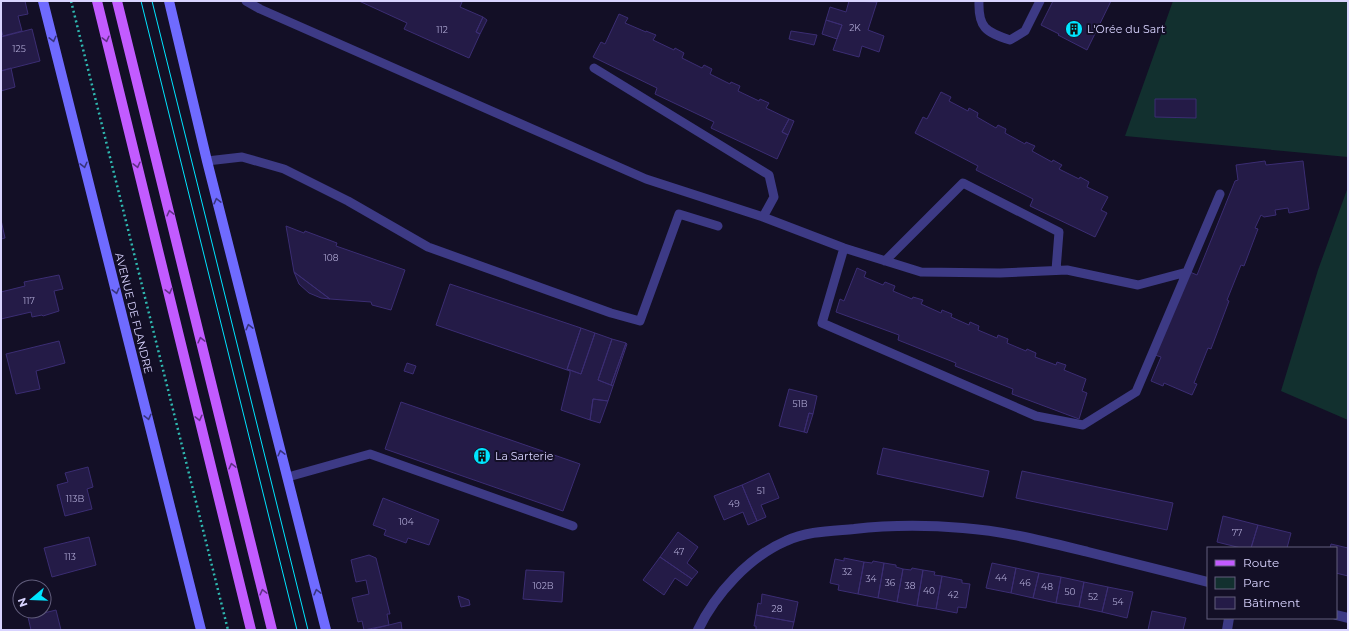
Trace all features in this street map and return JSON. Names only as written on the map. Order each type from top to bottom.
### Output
[{"type":"main road","points":[[97,1],[251,630]]},
{"type":"main road","points":[[117,1],[272,630]]},
{"type":"street","name":"AVENUE DE FLANDRE","points":[[43,1],[201,630]]},
{"type":"street","points":[[169,1],[326,630]]},
{"type":"street","points":[[698,630],[705,616],[728,586],[758,558],[786,541],[817,532],[882,526],[964,528],[1019,536],[1207,582]]},
{"type":"street","points":[[1337,615],[1348,618]]},
{"type":"street","points":[[1227,630],[1229,619]]},
{"type":"lane","points":[[246,1],[274,15],[646,179],[763,217],[844,248],[921,272],[1000,273],[1067,270],[1138,286],[1187,272]]},
{"type":"lane","points":[[979,1],[978,13],[984,28],[995,35],[1010,40],[1026,31],[1040,1]]},
{"type":"lane","points":[[594,68],[769,175],[774,197],[763,217]]},
{"type":"lane","points":[[208,161],[242,157],[284,168],[348,200],[428,247],[611,313],[640,321],[678,214],[718,226]]},
{"type":"lane","points":[[885,261],[963,183],[1059,232],[1056,270]]},
{"type":"lane","points":[[844,248],[822,323],[1036,416],[1083,425],[1136,392],[1220,194]]},
{"type":"lane","points":[[288,477],[370,454],[573,526]]},
{"type":"path","points":[[71,1],[228,630]]},
{"type":"green space","points":[[1173,1],[1348,1],[1348,157],[1125,136]]},
{"type":"green space","points":[[1348,187],[1348,420],[1281,391],[1318,270]]},
{"type":"building","points":[[1,1],[25,1],[28,14],[18,16],[22,31],[3,36],[1,29]]},
{"type":"building","points":[[359,1],[460,1],[462,2],[460,7],[483,17],[476,32],[480,34],[469,58],[404,29],[407,23]]},
{"type":"building","points":[[849,1],[877,2],[868,30],[884,36],[879,52],[862,46],[859,57],[833,50],[842,25],[826,20],[830,7],[846,12]]},
{"type":"building","name":"L'Orée du Sart","points":[[1053,1],[1111,1],[1087,50],[1041,25]]},
{"type":"building","points":[[619,14],[628,18],[625,23],[656,35],[653,40],[684,53],[682,58],[702,68],[704,65],[712,69],[710,74],[730,84],[731,82],[740,86],[738,91],[759,101],[760,99],[769,103],[766,108],[789,119],[782,132],[788,135],[777,159],[711,128],[714,122],[655,94],[657,88],[593,57],[601,42],[605,44]]},
{"type":"building","points":[[483,17],[487,20],[480,34],[476,32]]},
{"type":"building","points":[[826,20],[842,25],[837,39],[822,34]]},
{"type":"building","points":[[32,29],[40,61],[1,71],[1,37]]},
{"type":"building","points":[[791,31],[817,35],[814,45],[789,39]]},
{"type":"building","points":[[11,68],[15,87],[1,91],[1,71]]},
{"type":"building","points":[[941,92],[951,97],[949,101],[968,111],[969,108],[978,113],[977,117],[996,128],[998,125],[1006,129],[1005,133],[1025,144],[1026,142],[1035,146],[1032,151],[1052,162],[1053,160],[1062,165],[1059,169],[1079,179],[1080,177],[1089,182],[1087,187],[1108,197],[1101,210],[1107,213],[1095,237],[1030,206],[1033,199],[976,170],[978,166],[915,133],[923,117],[927,119]]},
{"type":"building","points":[[1155,99],[1196,99],[1196,118],[1155,117]]},
{"type":"building","points":[[789,119],[794,121],[788,135],[782,132]]},
{"type":"building","points":[[1265,161],[1266,165],[1303,161],[1309,209],[1289,213],[1288,208],[1275,210],[1276,215],[1264,217],[1261,215],[1255,228],[1258,229],[1244,266],[1241,265],[1227,300],[1229,301],[1211,349],[1208,348],[1194,383],[1197,384],[1192,395],[1164,383],[1163,386],[1151,381],[1161,357],[1155,355],[1190,272],[1197,275],[1235,181],[1238,180],[1236,165]]},
{"type":"building","points":[[1,220],[5,238],[1,239]]},
{"type":"building","points":[[286,226],[304,233],[305,231],[337,243],[336,246],[405,270],[391,310],[372,305],[371,302],[330,299],[294,272]]},
{"type":"building","points":[[857,268],[866,272],[864,277],[883,285],[885,282],[895,286],[893,291],[912,299],[913,297],[923,300],[921,304],[941,313],[942,310],[952,314],[951,317],[969,325],[970,322],[979,326],[978,330],[997,338],[998,335],[1008,339],[1007,343],[1026,351],[1027,349],[1036,353],[1035,357],[1056,365],[1057,362],[1066,365],[1064,370],[1086,379],[1082,391],[1087,393],[1079,419],[1012,394],[1013,389],[955,366],[956,363],[898,340],[899,335],[836,312],[840,299],[844,301]]},
{"type":"building","points":[[294,272],[330,299],[321,298],[309,293],[299,284]]},
{"type":"building","points":[[59,275],[63,289],[54,291],[59,311],[43,316],[32,317],[31,312],[1,319],[1,292],[25,286],[24,282]]},
{"type":"building","points":[[450,284],[581,328],[567,370],[436,325]]},
{"type":"building","points":[[581,328],[595,333],[581,374],[567,369]]},
{"type":"building","points":[[595,333],[612,339],[598,380],[613,386],[608,401],[593,399],[590,420],[561,410],[570,374],[570,371],[567,369],[581,374]]},
{"type":"building","points":[[612,339],[626,343],[611,385],[598,380]]},
{"type":"building","points":[[59,341],[65,363],[36,371],[40,389],[16,394],[6,354]]},
{"type":"building","points":[[626,343],[627,344],[613,386],[611,385]]},
{"type":"building","points":[[407,363],[416,366],[413,374],[404,371]]},
{"type":"building","points":[[789,389],[817,396],[813,414],[809,413],[804,432],[779,426]]},
{"type":"building","points":[[593,399],[608,401],[600,423],[590,420]]},
{"type":"building","name":"La Sarterie","points":[[401,402],[580,464],[563,511],[385,449]]},
{"type":"building","points":[[809,413],[813,414],[807,433],[804,432]]},
{"type":"building","points":[[883,448],[989,471],[983,497],[877,474]]},
{"type":"building","points":[[88,467],[93,487],[87,489],[92,509],[65,516],[57,485],[68,482],[65,473]]},
{"type":"building","points":[[1022,471],[1173,503],[1167,530],[1016,498]]},
{"type":"building","points":[[769,473],[779,498],[761,505],[766,517],[757,521],[742,485]]},
{"type":"building","points":[[742,485],[757,521],[748,525],[743,512],[724,520],[714,496]]},
{"type":"building","points":[[383,498],[439,520],[429,545],[408,538],[406,543],[384,535],[386,530],[373,525]]},
{"type":"building","points":[[1223,516],[1258,525],[1251,547],[1237,547],[1217,542]]},
{"type":"building","points":[[1258,525],[1291,533],[1287,547],[1251,547]]},
{"type":"building","points":[[678,532],[698,547],[687,563],[698,572],[692,579],[660,557]]},
{"type":"building","points":[[89,537],[96,565],[52,577],[44,548]]},
{"type":"building","points":[[1331,544],[1348,548],[1348,576],[1337,573],[1337,547],[1330,547]]},
{"type":"building","points":[[369,555],[376,558],[390,614],[387,614],[389,625],[364,630],[362,621],[358,622],[352,598],[369,594],[366,580],[356,582],[351,560]]},
{"type":"building","points":[[660,557],[692,579],[687,586],[675,578],[664,595],[643,580]]},
{"type":"building","points":[[844,558],[864,562],[858,594],[838,590],[839,585],[830,583],[835,559],[844,561]]},
{"type":"building","points":[[873,561],[884,563],[878,598],[858,594],[864,562],[872,563]]},
{"type":"building","points":[[884,563],[896,565],[896,567],[903,569],[897,602],[878,598]]},
{"type":"building","points":[[992,563],[1016,568],[1011,593],[986,588]]},
{"type":"building","points":[[912,568],[923,570],[917,606],[897,602],[903,569],[911,570]]},
{"type":"building","points":[[1016,568],[1039,573],[1033,598],[1011,593]]},
{"type":"building","points":[[526,570],[564,572],[562,602],[523,599]]},
{"type":"building","points":[[923,570],[935,572],[934,575],[942,576],[936,609],[917,606]]},
{"type":"building","points":[[1039,573],[1061,577],[1056,603],[1033,598]]},
{"type":"building","points":[[942,576],[962,580],[962,583],[970,584],[966,608],[958,607],[957,613],[936,609]]},
{"type":"building","points":[[1061,577],[1084,582],[1079,607],[1056,603]]},
{"type":"building","points":[[1084,582],[1108,587],[1102,612],[1079,607]]},
{"type":"building","points":[[1108,587],[1133,592],[1127,618],[1102,612]]},
{"type":"building","points":[[762,594],[798,602],[794,622],[756,615],[758,603],[761,604]]},
{"type":"building","points":[[458,596],[469,600],[470,605],[461,607]]},
{"type":"building","points":[[56,610],[61,630],[31,630],[28,619],[52,619],[52,611]]},
{"type":"building","points":[[1152,611],[1186,618],[1183,630],[1148,630]]},
{"type":"building","points":[[756,615],[794,622],[792,630],[756,630],[756,626],[754,626]]},
{"type":"building","points":[[401,622],[402,630],[369,630]]},
{"type":"tram line","points":[[141,1],[297,630]]},
{"type":"tram line","points":[[152,1],[308,630]]},
{"type":"place","name":"L'Orée du Sart","points":[[1074,29]]},
{"type":"place","name":"La Sarterie","points":[[482,456]]}]
